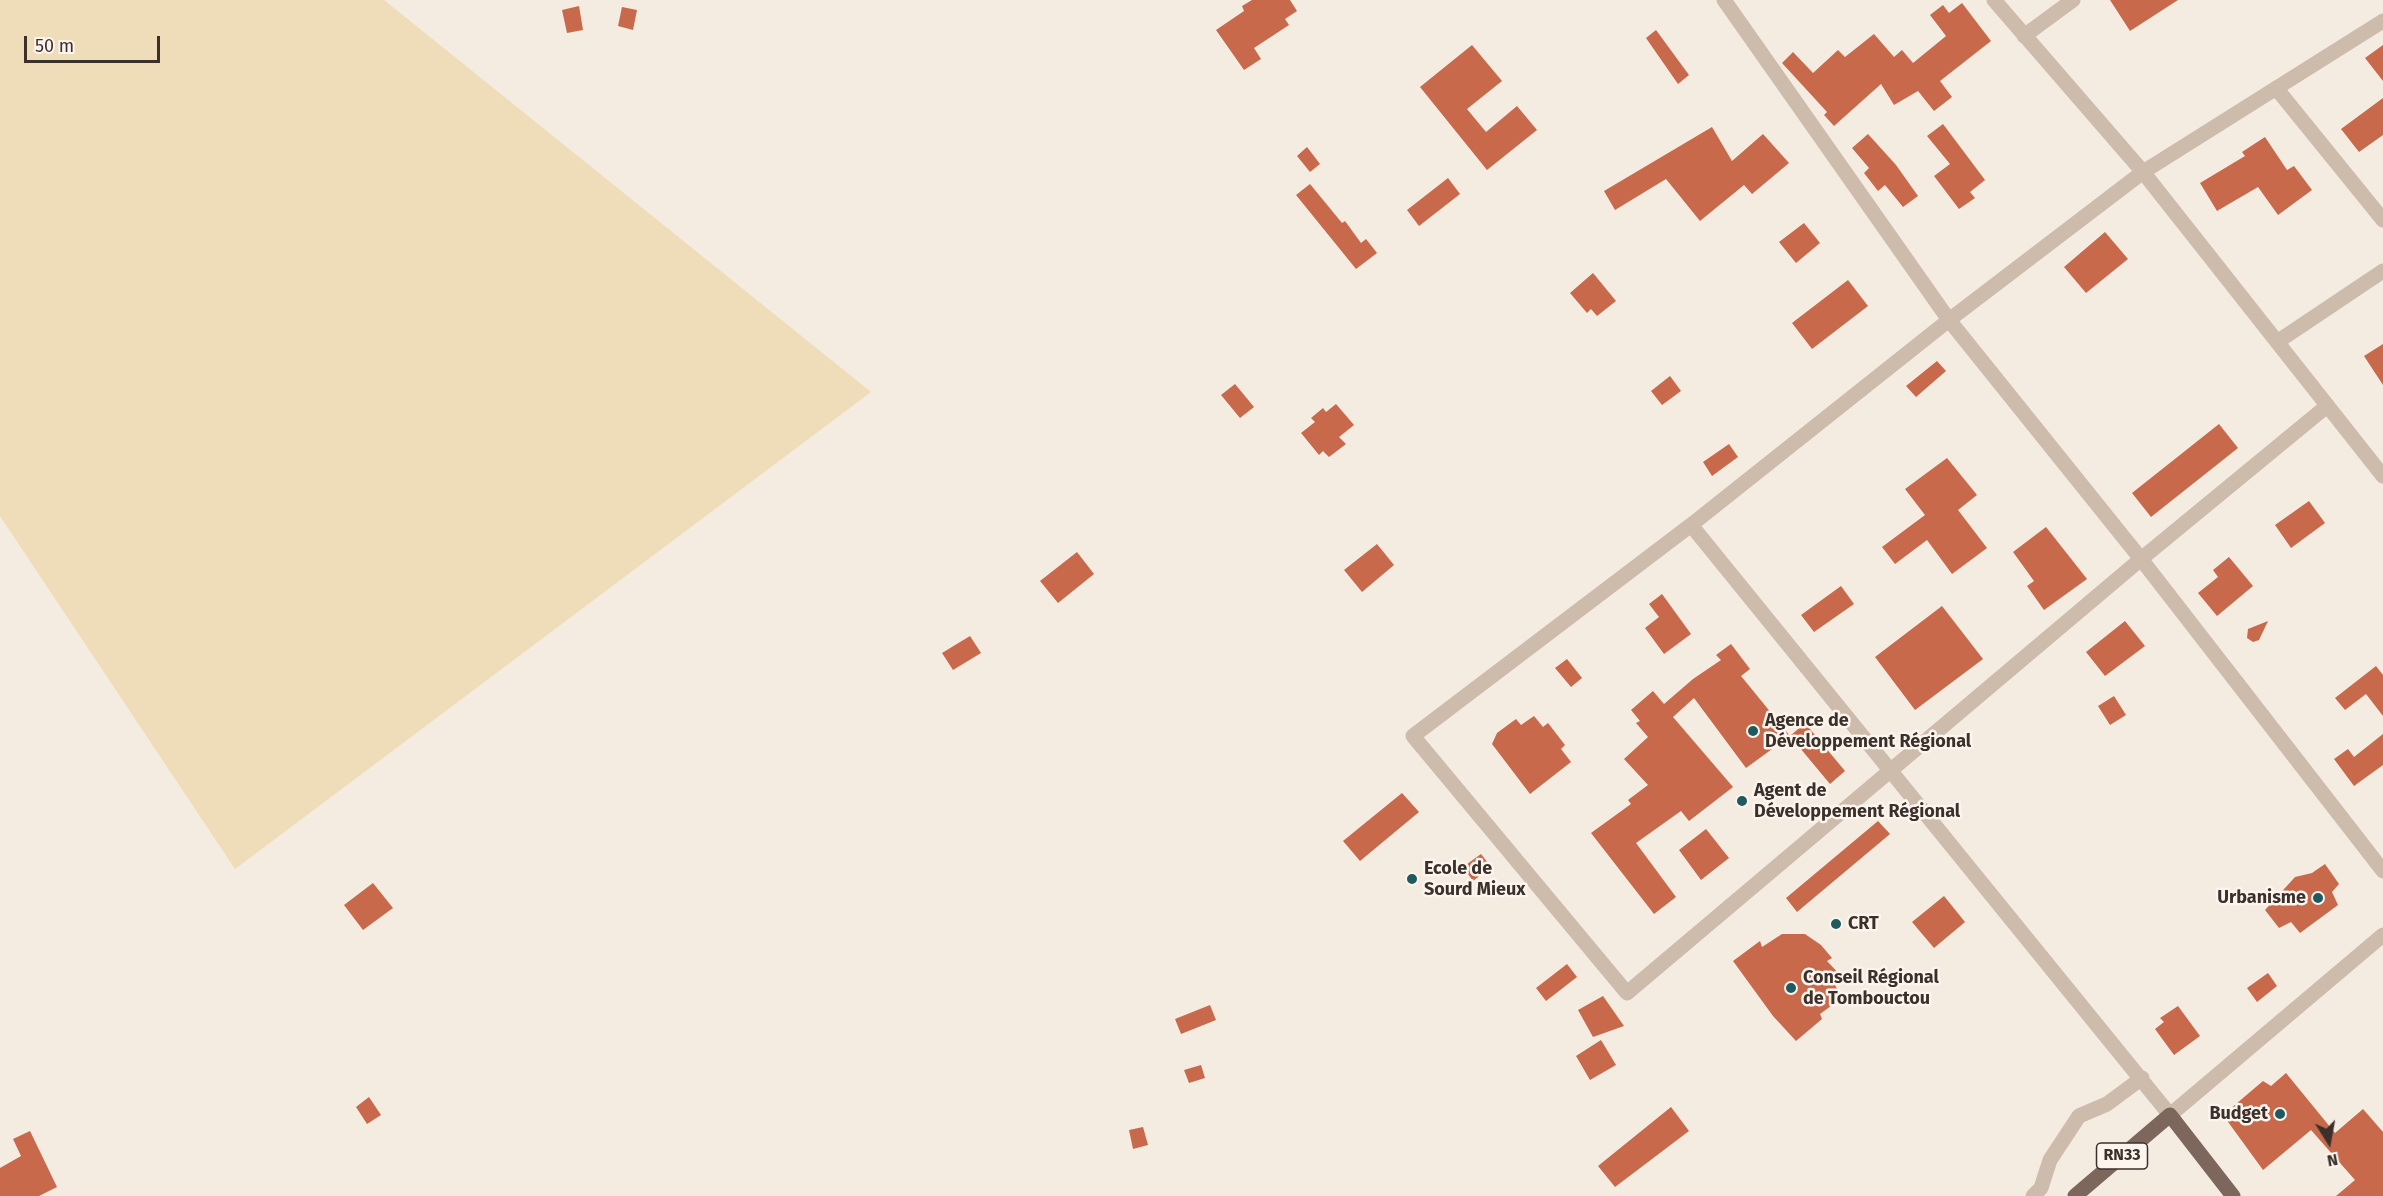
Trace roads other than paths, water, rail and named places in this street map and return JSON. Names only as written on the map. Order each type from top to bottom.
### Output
[{"type":"main road","name":"RN33","points":[[2075,1196],[2170,1115]]},
{"type":"main road","points":[[2170,1115],[2233,1196]]},
{"type":"street","points":[[1724,0],[1949,320],[2141,559],[2383,871]]},
{"type":"street","points":[[1994,0],[2143,172],[2383,476]]},
{"type":"street","points":[[2024,36],[2073,0]]},
{"type":"street","points":[[2328,406],[2141,559],[1628,993],[1413,736],[1691,525],[1949,320],[2143,172],[2383,21]]},
{"type":"street","points":[[2276,88],[2383,220]]},
{"type":"street","points":[[2277,342],[2383,271]]},
{"type":"street","points":[[1691,525],[2170,1115],[2383,935]]},
{"type":"street","points":[[2033,1196],[2041,1188],[2050,1160],[2079,1116],[2106,1104],[2142,1078]]},
{"type":"place","name":"Agence de Développement Régional","points":[[1753,731]]},
{"type":"place","name":"Agent de Développement Régional","points":[[1742,801]]},
{"type":"place","name":"Ecole de Sourd Mieux","points":[[1412,879]]},
{"type":"place","name":"Urbanisme","points":[[2318,898]]},
{"type":"place","name":"CRT","points":[[1836,924]]},
{"type":"place","name":"Conseil Régional de Tombouctou","points":[[1791,988]]},
{"type":"place","name":"Budget","points":[[2280,1114]]}]
